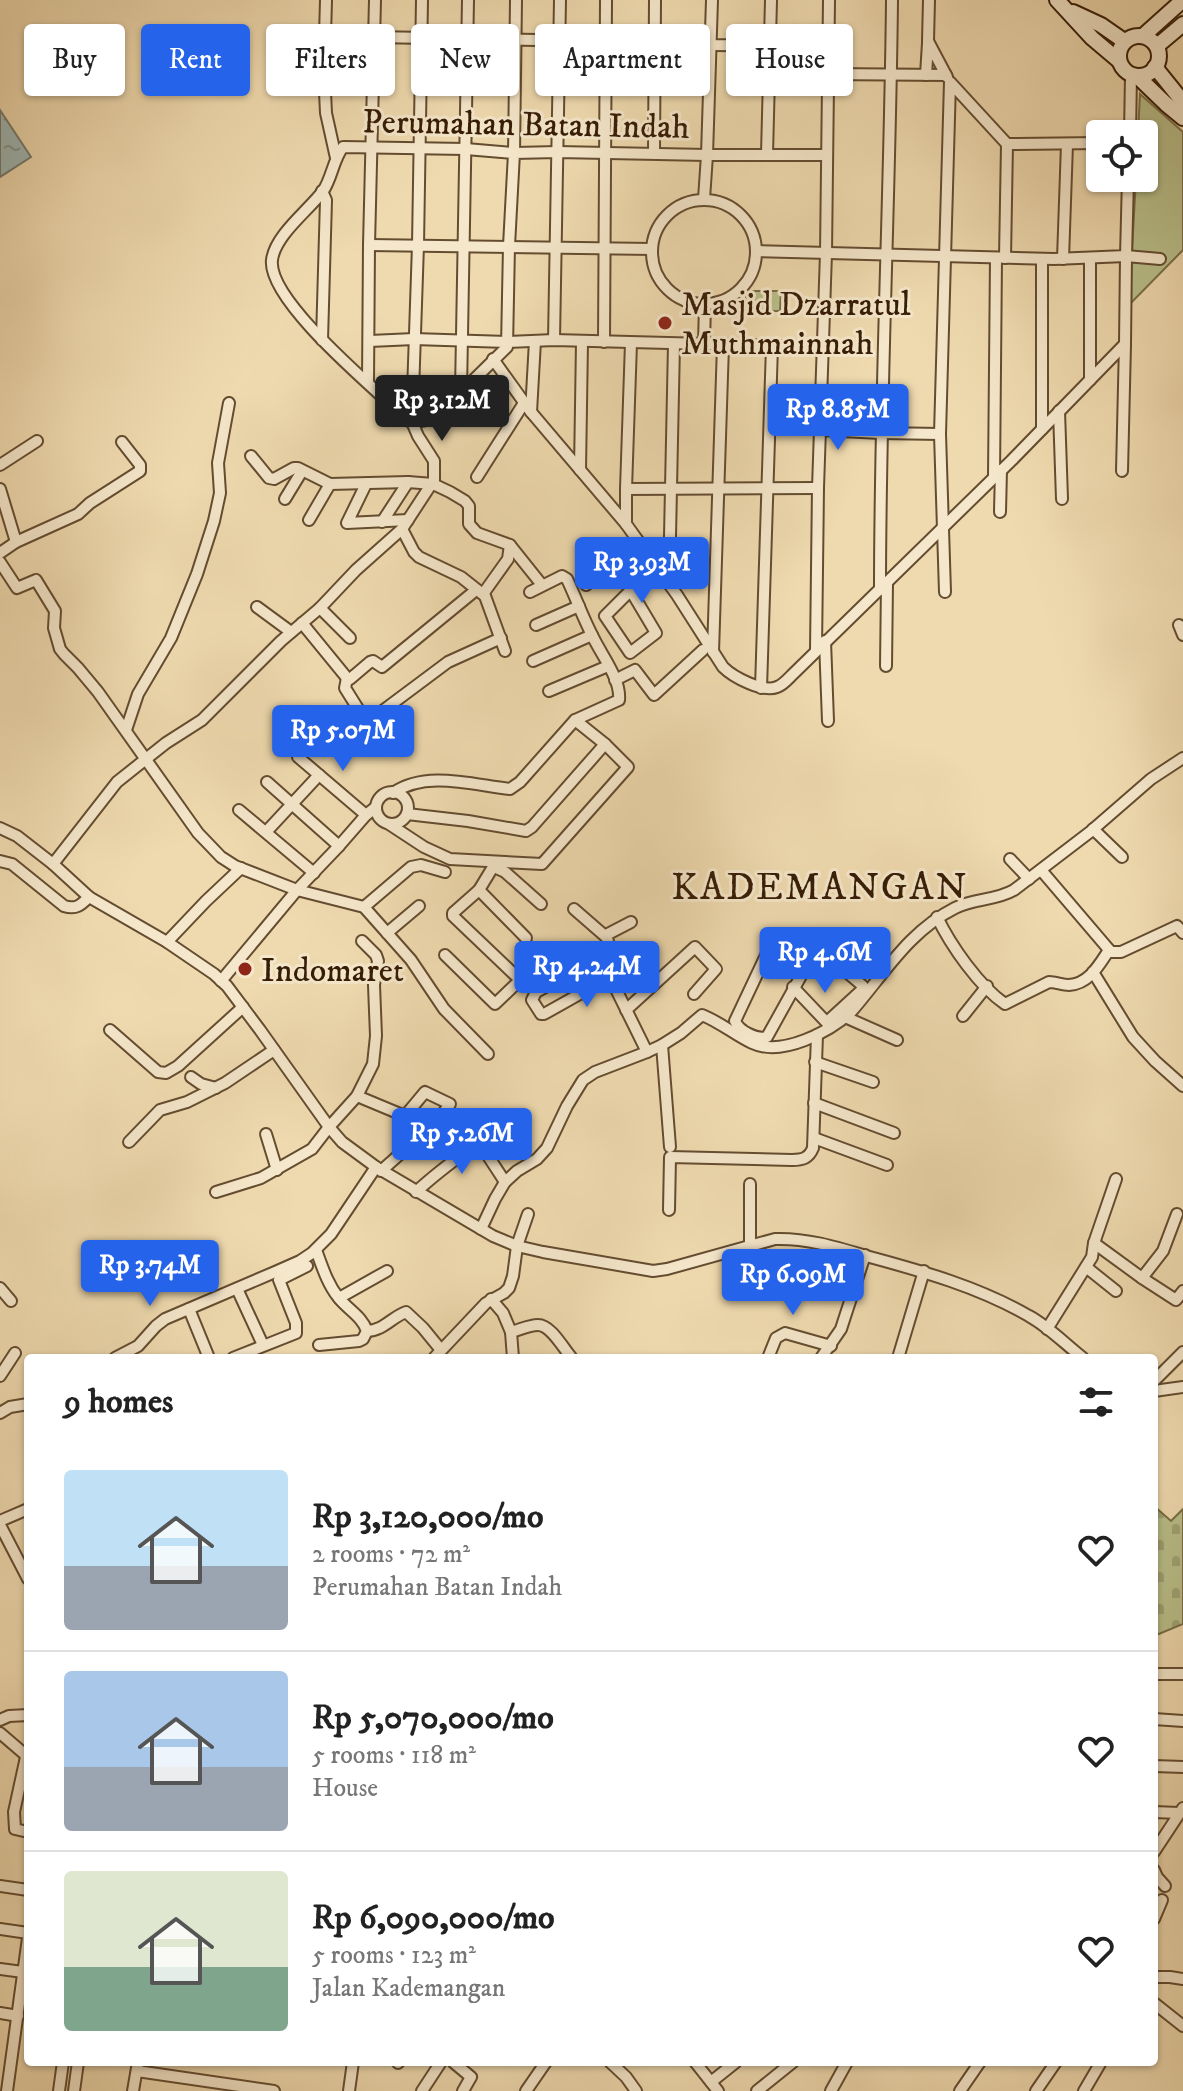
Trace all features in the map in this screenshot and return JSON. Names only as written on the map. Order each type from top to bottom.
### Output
[{"type":"main road","points":[[1143,36],[1183,0]]},
{"type":"main road","points":[[1062,4],[1124,41]]},
{"type":"main road","points":[[1062,4],[1092,38],[1118,60],[1125,71],[1134,75],[1183,118]]},
{"type":"main road","points":[[1157,46],[1183,24]]},
{"type":"main road","points":[[1118,60],[1124,41],[1130,37],[1149,38],[1157,46],[1159,56],[1155,67],[1150,73],[1134,75]]},
{"type":"main road","points":[[1155,67],[1183,102]]},
{"type":"street","points":[[326,0],[326,113],[336,158]]},
{"type":"street","points":[[374,24],[375,0]]},
{"type":"street","points":[[421,24],[422,0]]},
{"type":"street","points":[[467,24],[468,0]]},
{"type":"street","points":[[516,0],[516,24]]},
{"type":"street","points":[[559,24],[560,0]]},
{"type":"street","points":[[606,0],[606,24]]},
{"type":"street","points":[[654,24],[655,0]]},
{"type":"street","points":[[704,199],[712,0]]},
{"type":"street","points":[[770,24],[771,0]]},
{"type":"street","points":[[828,24],[829,0]]},
{"type":"street","points":[[886,666],[881,433],[892,0]]},
{"type":"street","points":[[926,75],[929,0]]},
{"type":"street","points":[[928,41],[948,78],[1007,144],[1001,258],[997,473],[1000,512]]},
{"type":"street","points":[[711,45],[726,45]]},
{"type":"street","points":[[853,74],[948,78]]},
{"type":"street","points":[[1131,120],[1134,75]]},
{"type":"street","points":[[945,592],[940,434],[948,78]]},
{"type":"street","points":[[368,382],[372,96]]},
{"type":"street","points":[[53,864],[117,782],[202,720],[291,632],[320,608],[405,524],[434,479],[434,461],[412,422],[420,96]]},
{"type":"street","points":[[461,391],[466,96]]},
{"type":"street","points":[[412,422],[436,416],[507,344],[515,96]]},
{"type":"street","points":[[554,340],[559,96]]},
{"type":"street","points":[[604,342],[606,96]]},
{"type":"street","points":[[654,96],[654,153]]},
{"type":"street","points":[[767,154],[768,96]]},
{"type":"street","points":[[816,650],[828,96]]},
{"type":"street","points":[[1007,144],[1086,143]]},
{"type":"street","points":[[1063,259],[1067,144]]},
{"type":"street","name":"Perumahan Batan Indah","points":[[412,422],[322,340],[291,306],[273,272],[276,248],[322,191],[343,147],[514,153],[827,155]]},
{"type":"street","points":[[322,191],[326,200],[322,340]]},
{"type":"street","points":[[1122,471],[1128,192]]},
{"type":"street","points":[[704,199],[735,209],[754,235],[756,251],[748,280],[738,291],[725,299],[705,304],[681,298],[669,290],[659,278],[652,249],[663,220],[675,209],[704,199]]},
{"type":"street","points":[[369,245],[652,249]]},
{"type":"street","points":[[756,251],[887,256],[1042,259],[1126,256],[1160,259]]},
{"type":"street","points":[[1090,258],[1090,380]]},
{"type":"street","points":[[1042,259],[1042,429]]},
{"type":"street","points":[[704,344],[705,304]]},
{"type":"street","points":[[370,341],[414,339],[507,344],[554,340],[824,347]]},
{"type":"street","points":[[477,477],[528,408],[535,341]]},
{"type":"street","points":[[580,470],[582,342]]},
{"type":"street","points":[[626,524],[631,343]]},
{"type":"street","points":[[669,584],[674,344]]},
{"type":"street","points":[[493,359],[528,408],[626,524],[669,584],[708,651],[728,672],[761,688],[773,688],[781,685],[884,586],[1125,344]]},
{"type":"street","points":[[615,680],[635,670],[653,695],[708,651],[719,488],[723,345]]},
{"type":"street","points":[[761,688],[772,346]]},
{"type":"street","points":[[126,730],[138,694],[171,638],[206,548],[220,493],[218,463],[229,403]]},
{"type":"street","points":[[1059,411],[1062,499]]},
{"type":"street","points":[[821,430],[940,434]]},
{"type":"street","points":[[0,465],[37,441]]},
{"type":"street","points":[[0,553],[16,542],[78,514],[140,471],[140,465],[122,442]]},
{"type":"street","points":[[251,456],[269,478],[274,479],[294,468],[330,484],[434,479],[465,501],[470,510],[469,524],[477,533],[510,545],[542,585]]},
{"type":"street","points":[[285,499],[302,471]]},
{"type":"street","points":[[382,522],[408,482]]},
{"type":"street","points":[[309,520],[330,484]]},
{"type":"street","points":[[366,484],[347,523],[405,524]]},
{"type":"street","points":[[626,489],[818,488]]},
{"type":"street","points":[[0,489],[16,542]]},
{"type":"street","points":[[405,524],[414,552],[419,557],[461,577],[479,592],[505,651]]},
{"type":"street","points":[[586,585],[639,542]]},
{"type":"street","points":[[347,678],[353,677],[373,661],[382,667],[479,592],[508,559],[510,545]]},
{"type":"street","points":[[0,562],[17,588],[36,580],[55,611],[54,628],[60,649],[98,692],[198,833],[227,862],[297,890],[364,907],[411,960],[444,1009],[488,1054]]},
{"type":"street","points":[[631,591],[656,633],[630,653],[605,616],[656,565]]},
{"type":"street","points":[[221,981],[297,890],[376,807],[382,796],[406,784],[429,782],[454,781],[510,789],[520,782],[575,720],[619,700],[621,696],[615,680],[565,577],[530,592]]},
{"type":"street","points":[[536,625],[579,606]]},
{"type":"street","points":[[257,607],[291,632]]},
{"type":"street","points":[[320,608],[350,638]]},
{"type":"street","points":[[302,623],[347,678]]},
{"type":"street","points":[[533,661],[592,635]]},
{"type":"street","points":[[347,678],[345,688],[365,720],[369,721],[448,662],[501,638]]},
{"type":"street","points":[[825,641],[828,721]]},
{"type":"street","points":[[549,691],[608,666]]},
{"type":"street","points":[[376,807],[378,816],[442,857],[495,865],[541,865],[627,768],[605,744],[575,720]]},
{"type":"street","points":[[407,814],[526,831],[605,744]]},
{"type":"street","points":[[298,757],[366,815]]},
{"type":"street","points":[[481,1229],[505,1182],[542,1155],[583,1080],[595,1072],[662,1045],[702,1015],[752,1043],[766,1047],[817,1035],[845,1017],[912,937],[937,917],[966,903],[1001,897],[1029,879],[1151,779],[1183,758]]},
{"type":"street","points":[[266,832],[319,775]]},
{"type":"street","points":[[267,782],[339,846]]},
{"type":"street","points":[[389,824],[400,822],[407,814],[405,800],[393,793]]},
{"type":"street","points":[[239,810],[314,873]]},
{"type":"street","points":[[0,828],[17,836],[89,897],[167,942],[221,981],[342,1142],[378,1169],[481,1229],[517,1246],[653,1271],[775,1239],[812,1241],[924,1271],[992,1297],[1027,1315],[1078,1354]]},
{"type":"street","points":[[1093,829],[1122,857]]},
{"type":"street","points":[[1010,859],[1029,879]]},
{"type":"street","points":[[0,861],[12,864],[71,909],[77,908],[89,897]]},
{"type":"street","points":[[364,907],[411,867],[421,865],[445,872]]},
{"type":"street","points":[[445,955],[495,1004],[518,982],[518,978],[453,916],[479,890],[495,865]]},
{"type":"street","points":[[495,865],[541,904]]},
{"type":"street","points":[[167,942],[241,868]]},
{"type":"street","points":[[1041,870],[1109,950],[1121,952],[1181,927]]},
{"type":"street","points":[[479,890],[526,938]]},
{"type":"street","points":[[387,933],[419,906]]},
{"type":"street","points":[[574,909],[605,936],[609,952],[536,992],[532,1000],[544,1014],[610,977],[647,1052]]},
{"type":"street","points":[[937,917],[952,945],[1005,1004],[1049,982],[1070,985],[1084,980],[1109,950]]},
{"type":"street","points":[[605,936],[631,922]]},
{"type":"street","points":[[817,947],[766,1038],[758,1038],[736,1025],[735,1021],[776,934],[817,947],[864,987],[830,1025]]},
{"type":"street","points":[[216,1192],[261,1178],[312,1149],[357,1096],[373,1064],[376,1050],[374,985],[378,961],[362,941]]},
{"type":"street","points":[[626,1010],[695,947],[716,969],[694,994]]},
{"type":"street","points":[[1093,972],[1133,1037],[1183,1086]]},
{"type":"street","points":[[963,1016],[987,986]]},
{"type":"street","points":[[793,987],[830,1025]]},
{"type":"street","points":[[110,1030],[158,1072],[166,1073],[178,1066],[243,1007]]},
{"type":"street","points":[[845,1017],[897,1040]]},
{"type":"street","points":[[669,1210],[670,1157],[801,1160],[811,1152],[817,1035]]},
{"type":"street","points":[[662,1045],[670,1147]]},
{"type":"street","points":[[129,1142],[160,1110],[187,1102],[216,1088],[274,1050]]},
{"type":"street","points":[[815,1062],[873,1082]]},
{"type":"street","points":[[191,1077],[216,1088]]},
{"type":"street","points":[[123,1354],[138,1346],[160,1322],[300,1261],[316,1250],[378,1169],[438,1120],[450,1104],[425,1092],[405,1116],[357,1096]]},
{"type":"street","points":[[814,1103],[894,1133]]},
{"type":"street","points":[[266,1134],[277,1170]]},
{"type":"street","points":[[814,1138],[887,1165]]},
{"type":"street","points":[[416,1192],[479,1142],[505,1182]]},
{"type":"street","points":[[1047,1329],[1092,1257],[1116,1179]]},
{"type":"street","points":[[750,1184],[750,1245]]},
{"type":"street","points":[[367,1331],[377,1330],[406,1312],[423,1328],[438,1354],[491,1299],[509,1288],[517,1246],[528,1214]]},
{"type":"street","points":[[1142,1278],[1163,1251],[1177,1214]]},
{"type":"street","points":[[1094,1243],[1176,1300],[1183,1291]]},
{"type":"street","points":[[316,1250],[325,1275],[339,1298],[367,1331],[359,1341],[319,1345]]},
{"type":"street","points":[[824,1354],[841,1329],[865,1255]]},
{"type":"street","points":[[242,1354],[296,1333],[296,1323],[279,1280],[307,1266]]},
{"type":"street","points":[[1086,1267],[1116,1291]]},
{"type":"street","points":[[339,1298],[387,1271]]},
{"type":"street","points":[[899,1354],[924,1271]]},
{"type":"street","points":[[0,1288],[11,1301]]},
{"type":"street","points":[[239,1293],[263,1345]]},
{"type":"street","points":[[491,1299],[503,1313],[511,1332],[513,1354]]},
{"type":"street","points":[[189,1309],[207,1354]]},
{"type":"street","points":[[511,1332],[543,1326],[568,1354]]},
{"type":"street","points":[[770,1354],[776,1338],[785,1333],[831,1346]]},
{"type":"street","points":[[1158,1377],[1183,1352]]},
{"type":"street","points":[[0,1376],[15,1353]]},
{"type":"street","points":[[1158,1390],[1183,1387]]},
{"type":"street","points":[[0,1413],[24,1405]]},
{"type":"street","points":[[24,1511],[0,1523],[24,1571]]},
{"type":"street","points":[[15,1553],[24,1549]]},
{"type":"street","points":[[1158,1674],[1183,1674]]},
{"type":"street","points":[[0,1720],[24,1715]]},
{"type":"street","points":[[1158,1719],[1183,1721]]},
{"type":"street","points":[[0,1733],[24,1754]]},
{"type":"street","points":[[1158,1766],[1183,1767]]},
{"type":"street","points":[[24,1770],[14,1815],[15,1829],[24,1831]]},
{"type":"street","points":[[1158,1812],[1181,1810]]},
{"type":"street","points":[[1158,1846],[1181,1810]]},
{"type":"street","points":[[1158,1878],[1165,1886]]},
{"type":"street","points":[[0,1886],[24,1889]]},
{"type":"street","points":[[1158,1910],[1162,1900]]},
{"type":"street","points":[[0,1929],[24,1935]]},
{"type":"street","points":[[7,2091],[24,1965]]},
{"type":"street","points":[[0,1969],[23,1972]]},
{"type":"street","points":[[1158,1977],[1183,1979]]},
{"type":"street","points":[[1158,2006],[1183,2026]]},
{"type":"street","points":[[0,2013],[18,2016]]},
{"type":"street","points":[[0,2055],[13,2057]]},
{"type":"street","points":[[59,2091],[62,2066]]},
{"type":"street","points":[[74,2091],[77,2066]]},
{"type":"street","points":[[133,2091],[137,2066],[274,2091]]},
{"type":"street","points":[[349,2091],[352,2066]]},
{"type":"street","points":[[422,2091],[438,2066]]},
{"type":"street","points":[[458,2066],[471,2077],[463,2091]]},
{"type":"street","points":[[526,2091],[543,2066]]},
{"type":"street","points":[[614,2066],[636,2091]]},
{"type":"street","points":[[698,2066],[715,2087],[733,2066]]},
{"type":"street","points":[[757,2091],[788,2066]]},
{"type":"street","points":[[831,2091],[845,2066]]},
{"type":"street","points":[[1036,2091],[1053,2066]]},
{"type":"street","points":[[1084,2091],[1099,2066]]},
{"type":"street","points":[[960,2091],[976,2067]]},
{"type":"green space","points":[[1140,94],[1183,132],[1183,250],[1129,305],[1135,192],[1158,192],[1158,120],[1139,120]]},
{"type":"green space","points":[[746,291],[781,291],[780,311],[746,311]]},
{"type":"green space","points":[[1183,1509],[1183,1624],[1158,1634],[1158,1510],[1171,1521]]},
{"type":"water","points":[[0,110],[31,157],[0,177]]},
{"type":"place","name":"Masjid Dzarratul Muthmainnah","points":[[665,323]]},
{"type":"place","name":"Indomaret","points":[[245,969]]},
{"type":"district","name":"KADEMANGAN","points":[[820,886]]}]
